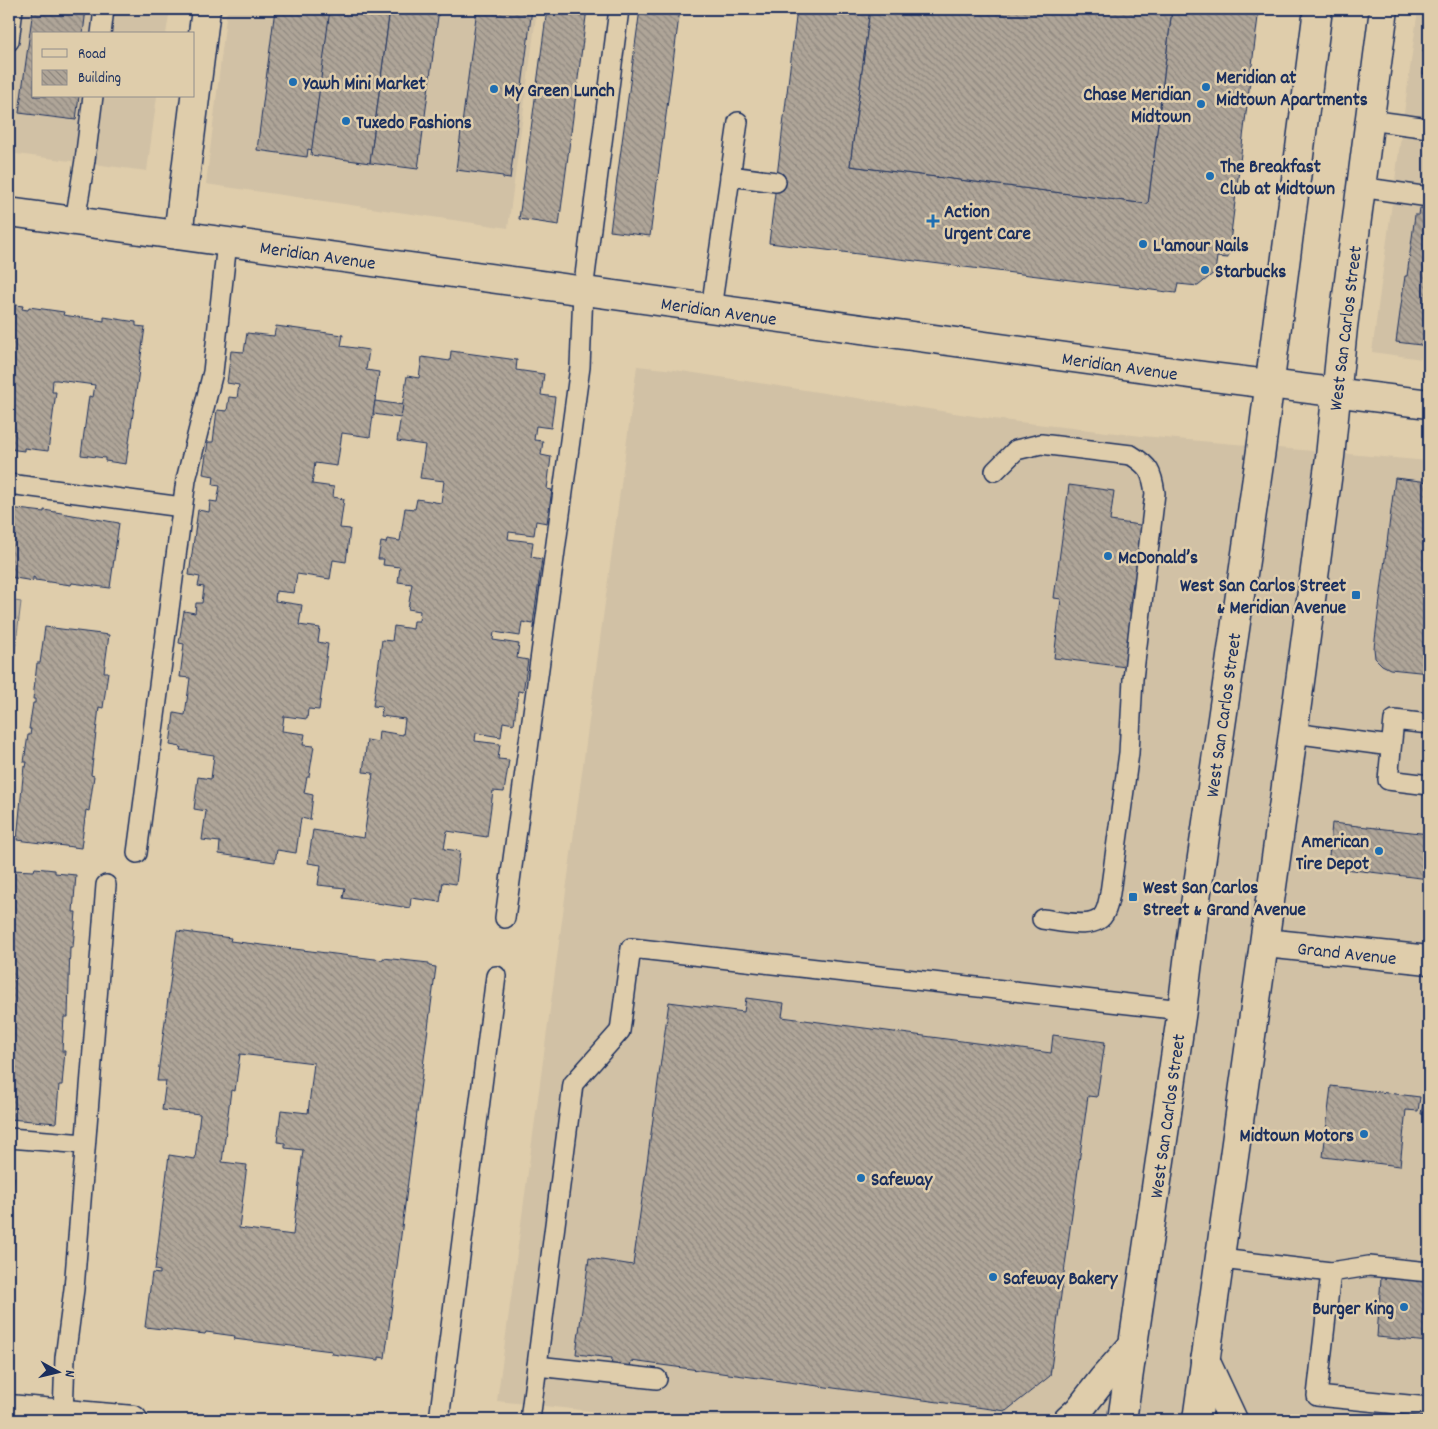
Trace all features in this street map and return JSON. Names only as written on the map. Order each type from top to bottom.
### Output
[{"type":"main road","points":[[195,98],[206,9]]},
{"type":"main road","name":"West San Carlos Street","points":[[1122,1420],[1270,383],[1318,9]]},
{"type":"main road","name":"West San Carlos Street","points":[[1198,1420],[1265,943],[1330,457],[1335,392],[1384,9]]},
{"type":"main road","points":[[178,235],[195,98]]},
{"type":"main road","name":"Meridian Avenue","points":[[9,212],[1194,375],[1429,404]]},
{"type":"main road","name":"Grand Avenue","points":[[1265,943],[1429,960]]},
{"type":"main road","points":[[1068,1420],[1080,1410],[1103,1379],[1133,1345]]},
{"type":"main road","points":[[1205,1360],[1233,1420]]},
{"type":"main road","points":[[9,1409],[133,1420]]},
{"type":"lane","points":[[9,41],[13,9]]},
{"type":"lane","points":[[101,32],[104,9]]},
{"type":"lane","points":[[505,918],[580,367],[583,291],[619,9]]},
{"type":"lane","points":[[75,221],[93,98]]},
{"type":"lane","points":[[1369,120],[1429,128]]},
{"type":"lane","points":[[711,309],[738,122]]},
{"type":"lane","points":[[730,176],[776,182]]},
{"type":"lane","points":[[1360,187],[1429,197]]},
{"type":"lane","points":[[137,854],[182,507],[186,480],[213,372],[227,242]]},
{"type":"lane","points":[[994,472],[1016,450],[1041,444],[1131,455],[1142,462],[1152,473],[1155,493],[1133,679],[1129,753],[1110,893],[1105,914],[1094,923],[1082,924],[1042,919]]},
{"type":"lane","points":[[9,484],[182,507]]},
{"type":"lane","points":[[1429,724],[1394,720],[1388,780],[1429,785]]},
{"type":"lane","points":[[1293,732],[1391,746]]},
{"type":"lane","points":[[63,1414],[65,1358],[74,1289],[106,885]]},
{"type":"lane","points":[[530,1420],[573,1084],[620,1031],[631,948],[1182,1010]]},
{"type":"lane","points":[[439,1420],[496,976]]},
{"type":"lane","points":[[9,1138],[85,1144]]},
{"type":"lane","points":[[1220,1259],[1331,1272],[1369,1266],[1429,1272]]},
{"type":"lane","points":[[1331,1272],[1317,1396],[1429,1407]]},
{"type":"lane","points":[[537,1366],[657,1379]]},
{"type":"shaded area","points":[[9,9],[170,9],[166,32],[32,32],[32,98],[157,98],[147,171],[9,153]]},
{"type":"shaded area","points":[[227,9],[537,9],[508,228],[206,184]]},
{"type":"shaded area","points":[[1418,9],[1429,9],[1429,360],[1372,352]]},
{"type":"shaded area","points":[[637,366],[675,370],[993,419],[1142,436],[1429,461],[1429,1420],[674,1420],[497,1401]]},
{"type":"green space","points":[[9,600],[21,602],[9,699]]},
{"type":"building","points":[[33,9],[86,9],[83,32],[32,32],[32,98],[79,98],[76,120],[19,113]]},
{"type":"building","name":"Yawh Mini Market","points":[[275,9],[326,9],[325,14],[330,14],[312,150],[308,149],[307,157],[257,150]]},
{"type":"building","points":[[330,9],[390,9],[370,163],[311,155]]},
{"type":"building","points":[[390,9],[439,9],[418,169],[370,163]]},
{"type":"building","name":"My Green Lunch","points":[[477,9],[532,9],[510,179],[503,178],[503,176],[456,170]]},
{"type":"building","points":[[547,9],[587,9],[559,225],[519,219]]},
{"type":"building","points":[[640,9],[680,9],[650,236],[610,231]]},
{"type":"building","name":"Meridian at Midtown Apartments","points":[[797,9],[870,9],[850,166],[1148,204],[1172,9],[1259,9],[1228,258],[1217,257],[1215,272],[1198,286],[1178,284],[1176,293],[769,243]]},
{"type":"building","points":[[870,9],[1172,9],[1148,204],[850,166]]},
{"type":"building","points":[[1429,13],[1429,30],[1426,29]]},
{"type":"building","points":[[1429,30],[1429,74],[1423,74],[1426,53],[1423,52],[1426,35],[1428,36]]},
{"type":"building","points":[[1420,208],[1429,209],[1429,346],[1396,342],[1415,215],[1419,215]]},
{"type":"building","points":[[9,304],[23,306],[22,309],[28,310],[29,307],[64,312],[63,315],[104,321],[104,317],[136,322],[136,326],[145,327],[126,464],[105,461],[105,458],[81,455],[89,396],[93,397],[95,385],[57,380],[53,380],[52,392],[56,392],[48,451],[24,448],[24,451],[9,449]]},
{"type":"building","points":[[276,326],[343,335],[341,346],[369,350],[366,370],[379,372],[370,437],[342,433],[337,466],[315,463],[312,484],[334,487],[333,497],[344,499],[340,528],[350,529],[346,562],[333,560],[330,579],[297,574],[294,593],[276,591],[275,601],[302,605],[299,625],[320,628],[318,642],[328,644],[319,710],[308,709],[307,719],[284,716],[282,731],[305,734],[303,745],[314,746],[309,777],[307,777],[304,793],[313,795],[310,820],[301,818],[296,853],[277,850],[275,862],[219,854],[220,842],[202,840],[206,811],[194,809],[198,777],[211,779],[214,755],[180,750],[181,747],[170,745],[174,713],[185,715],[190,678],[180,677],[184,644],[179,643],[184,611],[195,613],[196,603],[202,603],[204,587],[198,586],[200,577],[189,575],[198,510],[209,512],[210,501],[217,502],[220,486],[213,485],[214,476],[203,474],[208,442],[213,442],[217,410],[227,411],[229,397],[237,398],[239,385],[227,383],[231,351],[244,352],[247,333],[274,336]]},
{"type":"building","points":[[451,351],[517,360],[516,370],[544,374],[541,395],[555,397],[551,428],[536,426],[534,440],[543,441],[541,455],[551,457],[547,489],[552,490],[547,523],[536,521],[534,535],[509,532],[508,539],[533,542],[531,557],[542,559],[533,624],[522,622],[520,636],[494,632],[493,640],[519,644],[517,658],[528,660],[523,692],[518,691],[514,724],[503,722],[501,737],[476,733],[475,741],[500,744],[498,759],[509,760],[504,792],[493,791],[487,837],[447,831],[444,849],[460,851],[456,884],[443,882],[440,902],[411,898],[410,908],[343,898],[345,888],[318,885],[321,865],[308,863],[313,830],[364,838],[373,773],[363,772],[367,740],[378,742],[379,731],[403,735],[405,719],[381,716],[382,707],[373,706],[382,640],[392,641],[394,626],[413,629],[414,621],[419,621],[420,611],[408,609],[412,584],[398,582],[400,567],[383,565],[384,559],[378,559],[381,542],[386,543],[387,539],[400,541],[405,508],[415,509],[417,499],[441,503],[444,481],[420,478],[425,445],[397,441],[407,376],[419,378],[422,357],[450,361]]},
{"type":"building","points":[[375,401],[403,405],[401,418],[373,414]]},
{"type":"building","points":[[1395,478],[1429,482],[1429,673],[1390,669],[1382,665],[1375,658],[1374,648]]},
{"type":"building","name":"McDonald’s","points":[[1069,485],[1114,491],[1110,521],[1161,530],[1154,585],[1133,583],[1129,611],[1150,614],[1142,669],[1054,658],[1061,599],[1054,598]]},
{"type":"building","points":[[9,508],[44,512],[44,510],[119,523],[110,588],[35,580],[33,577],[33,581],[9,577]]},
{"type":"building","points":[[45,627],[109,635],[104,672],[108,672],[103,708],[99,707],[91,775],[94,776],[89,811],[86,810],[81,848],[17,840],[24,766],[26,767],[27,762],[24,762],[28,735],[30,735],[31,729],[29,729],[33,703],[35,703],[35,699],[33,699],[37,663],[40,663]]},
{"type":"building","name":"American Tire Depot","points":[[1332,823],[1429,834],[1429,879],[1328,867]]},
{"type":"building","points":[[35,868],[55,870],[55,873],[76,875],[73,912],[76,912],[73,947],[70,947],[68,1017],[64,1017],[62,1051],[65,1051],[62,1085],[59,1085],[56,1123],[9,1119],[9,898],[11,870],[34,871]]},
{"type":"building","points":[[177,931],[231,938],[230,941],[383,960],[383,958],[429,963],[429,966],[436,967],[385,1358],[379,1357],[379,1360],[332,1354],[332,1351],[234,1339],[235,1336],[206,1332],[205,1334],[145,1327],[152,1273],[160,1274],[160,1271],[155,1270],[169,1155],[195,1159],[200,1114],[162,1110],[166,1081],[157,1081]],"holes":[[[240,1054],[314,1063],[308,1113],[281,1110],[277,1142],[285,1143],[285,1148],[303,1150],[293,1235],[239,1228],[247,1165],[222,1162],[231,1090],[235,1091]]]},
{"type":"building","name":"Safeway","points":[[746,998],[784,1003],[782,1017],[1051,1053],[1053,1035],[1105,1042],[1097,1097],[1088,1096],[1050,1376],[1006,1411],[631,1361],[629,1376],[610,1374],[612,1358],[576,1354],[589,1258],[633,1265],[669,1002],[744,1012]]},
{"type":"building","name":"Midtown Motors","points":[[1331,1086],[1420,1097],[1418,1111],[1406,1110],[1400,1166],[1323,1157]]},
{"type":"building","points":[[1424,1097],[1429,1098],[1429,1115],[1421,1114]]},
{"type":"building","points":[[9,1177],[14,1177],[9,1245]]},
{"type":"building","name":"Burger King","points":[[1386,1272],[1429,1275],[1429,1342],[1377,1337],[1381,1277],[1386,1278]]},
{"type":"place","name":"Yawh Mini Market","points":[[293,82]]},
{"type":"place","name":"Meridian at Midtown Apartments","points":[[1206,87]]},
{"type":"place","name":"My Green Lunch","points":[[494,89]]},
{"type":"place","name":"Chase Meridian Midtown","points":[[1201,104]]},
{"type":"place","name":"Tuxedo Fashions","points":[[346,121]]},
{"type":"place","name":"The Breakfast Club at Midtown","points":[[1210,176]]},
{"type":"place","name":"Action Urgent Care","points":[[933,221]]},
{"type":"place","name":"L'amour Nails","points":[[1143,244]]},
{"type":"place","name":"Starbucks","points":[[1205,270]]},
{"type":"place","name":"McDonald’s","points":[[1108,556]]},
{"type":"place","name":"West San Carlos Street & Meridian Avenue","points":[[1356,595]]},
{"type":"place","name":"American Tire Depot","points":[[1379,851]]},
{"type":"place","name":"West San Carlos Street & Grand Avenue","points":[[1133,897]]},
{"type":"place","name":"Midtown Motors","points":[[1364,1134]]},
{"type":"place","name":"Safeway","points":[[861,1178]]},
{"type":"place","name":"Safeway Bakery","points":[[993,1277]]},
{"type":"place","name":"Burger King","points":[[1404,1307]]}]
